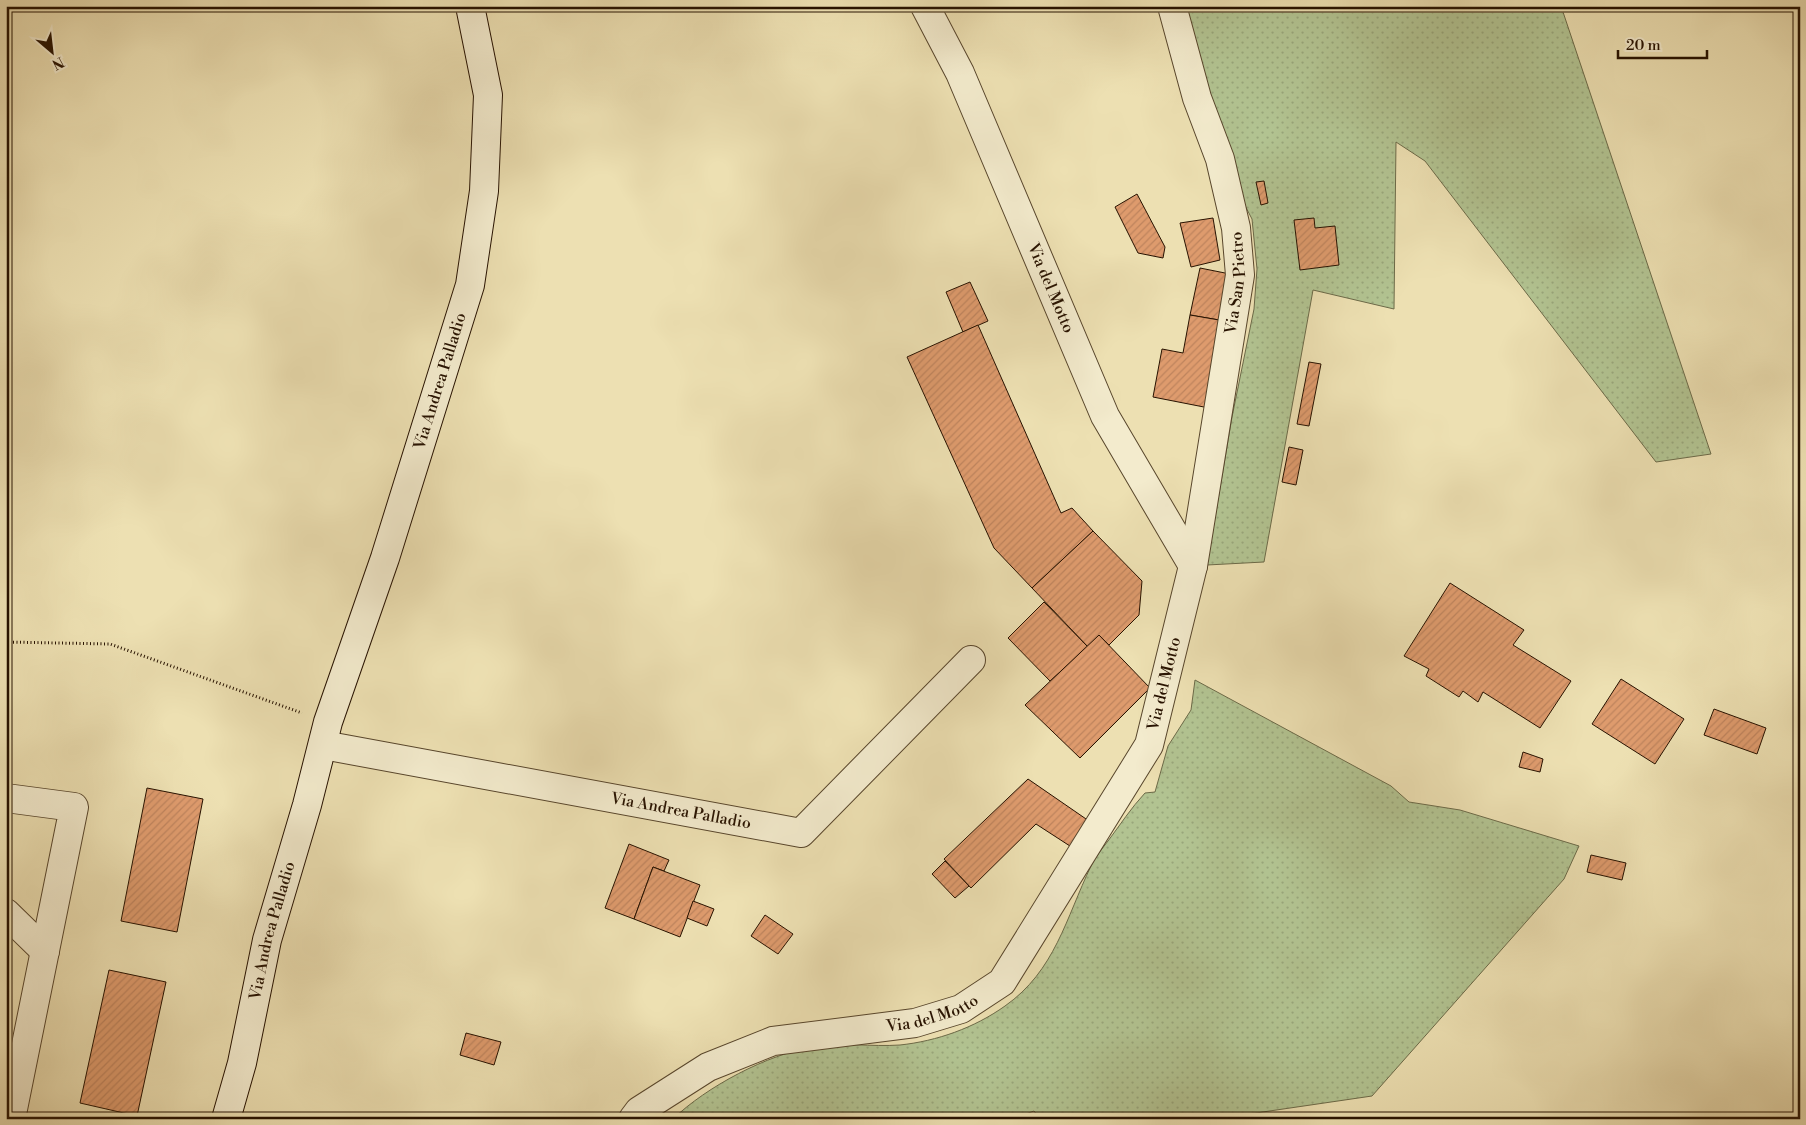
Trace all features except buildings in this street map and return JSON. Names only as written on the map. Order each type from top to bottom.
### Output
[{"type":"street","name":"Via Andrea Palladio","points":[[226,1119],[242,1063],[268,940],[326,734],[385,558],[470,285],[484,192],[488,95],[470,6]]},
{"type":"street","name":"Via del Motto","points":[[633,1119],[639,1111],[708,1067],[773,1040],[916,1023],[961,1009],[1002,982],[1149,745],[1193,566],[1104,416],[960,73],[925,6]]},
{"type":"street","name":"Via San Pietro","points":[[1172,6],[1197,98],[1220,159],[1236,228],[1240,274],[1193,566]]},
{"type":"street","name":"Via Andrea Palladio","points":[[326,734],[801,833],[971,660]]},
{"type":"street","points":[[6,798],[74,807],[14,1118]]},
{"type":"street","points":[[6,913],[45,951]]},
{"type":"path","points":[[6,642],[110,644],[326,734]]},
{"type":"green space","points":[[1179,6],[1561,6],[1711,454],[1656,462],[1425,161],[1396,142],[1394,309],[1313,290],[1264,562],[1207,565],[1232,417],[1254,309],[1257,269],[1252,219],[1231,179]]},
{"type":"green space","points":[[1195,680],[1391,786],[1409,802],[1460,810],[1579,846],[1564,879],[1372,1096],[1215,1119],[1040,1119],[1034,1111],[1012,1119],[673,1119],[702,1095],[720,1084],[758,1064],[777,1057],[813,1047],[900,1045],[941,1037],[981,1021],[1005,1006],[1022,992],[1048,960],[1097,856],[1145,793],[1155,792],[1168,746],[1191,710]]}]
